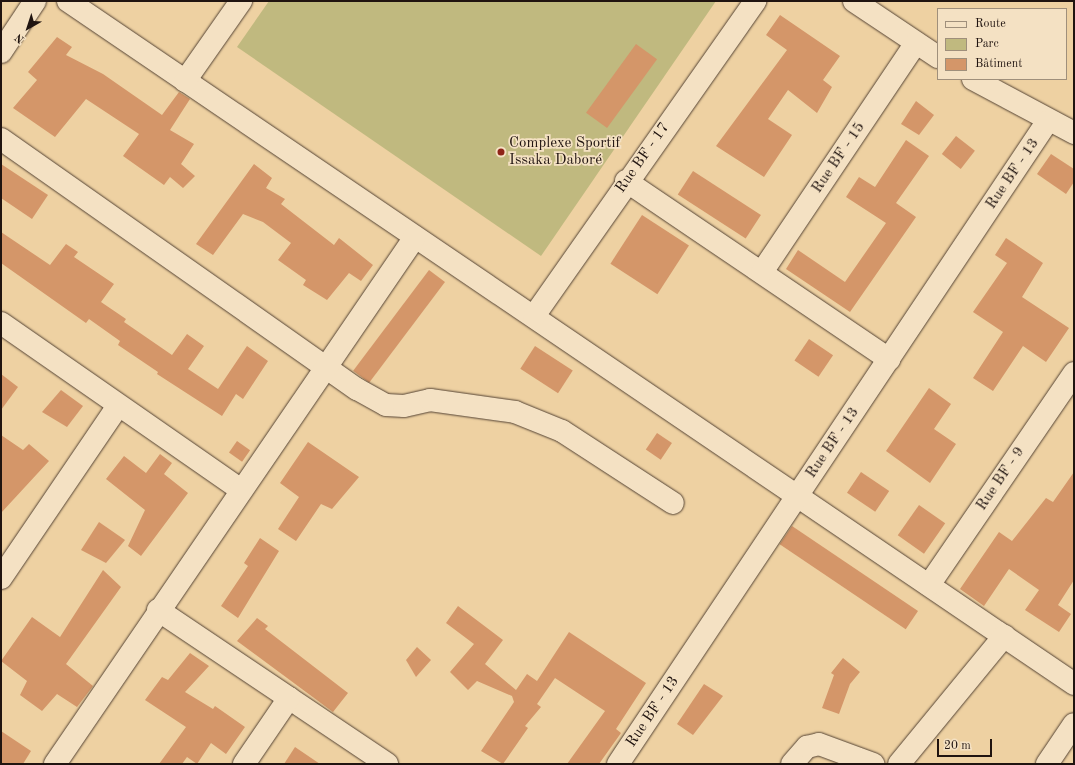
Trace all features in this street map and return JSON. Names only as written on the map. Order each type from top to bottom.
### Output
[{"type":"street","points":[[1,52],[35,1]]},
{"type":"street","points":[[68,1],[1074,684]]},
{"type":"street","points":[[185,81],[241,1]]},
{"type":"street","name":"Rue BF - 17","points":[[534,316],[626,181],[755,1]]},
{"type":"street","points":[[854,1],[916,44],[937,56]]},
{"type":"street","name":"Rue BF - 15","points":[[762,272],[916,44]]},
{"type":"street","points":[[975,80],[1048,122],[1074,133]]},
{"type":"street","name":"Rue BF - 13","points":[[618,764],[1048,122]]},
{"type":"street","points":[[1,139],[326,366],[386,405],[404,406],[430,400],[515,412],[562,431],[673,503]]},
{"type":"street","points":[[626,181],[889,359]]},
{"type":"street","points":[[55,764],[158,610],[415,237]]},
{"type":"street","points":[[2,327],[241,490]]},
{"type":"street","name":"Rue BF - 9","points":[[928,585],[1074,373]]},
{"type":"street","points":[[1,578],[118,406]]},
{"type":"street","points":[[158,610],[387,764]]},
{"type":"street","points":[[899,764],[1004,636]]},
{"type":"street","points":[[244,764],[289,698]]},
{"type":"street","points":[[1047,764],[1074,724]]},
{"type":"street","points":[[792,764],[807,747],[819,744],[873,764]]},
{"type":"green space","name":"Complexe Sportif Issaka Daboré","points":[[269,1],[716,1],[541,256],[237,47]]},
{"type":"building","points":[[780,15],[840,56],[823,80],[832,87],[817,113],[788,90],[768,119],[792,135],[764,177],[716,146],[787,50],[766,35]]},
{"type":"building","points":[[57,37],[72,47],[66,55],[103,74],[162,115],[179,92],[190,99],[170,130],[194,144],[181,164],[195,176],[183,188],[170,177],[164,185],[123,156],[139,134],[86,99],[55,137],[13,108],[37,80],[28,72]]},
{"type":"building","points":[[636,44],[657,59],[607,128],[586,113]]},
{"type":"building","points":[[916,101],[934,115],[919,135],[901,124]]},
{"type":"building","points":[[956,136],[975,151],[961,169],[942,154]]},
{"type":"building","points":[[906,140],[929,156],[896,203],[916,217],[850,312],[786,269],[798,250],[845,282],[886,223],[846,197],[859,177],[875,187]]},
{"type":"building","points":[[1051,154],[1074,169],[1074,182],[1066,194],[1037,174]]},
{"type":"building","points":[[1,164],[48,195],[32,219],[1,198]]},
{"type":"building","points":[[254,164],[272,178],[266,188],[285,199],[281,204],[334,245],[339,238],[373,265],[361,281],[349,273],[327,300],[303,285],[306,280],[278,260],[291,243],[263,222],[243,214],[213,255],[196,244]]},
{"type":"building","points":[[693,171],[761,215],[746,239],[678,194]]},
{"type":"building","points":[[642,215],[689,245],[657,294],[610,264]]},
{"type":"building","points":[[1,232],[50,265],[66,244],[78,252],[74,257],[114,284],[101,302],[126,319],[124,322],[172,355],[187,334],[204,346],[188,369],[218,389],[247,346],[268,361],[243,399],[236,394],[222,416],[157,374],[158,372],[118,345],[120,341],[89,319],[86,323],[1,263]]},
{"type":"building","points":[[1006,238],[1043,263],[1022,297],[1069,328],[1046,362],[1023,346],[993,391],[973,378],[1003,332],[973,312],[1007,263],[995,255]]},
{"type":"building","points":[[429,270],[445,282],[369,383],[353,371]]},
{"type":"building","points":[[809,339],[833,355],[819,377],[794,361]]},
{"type":"building","points":[[535,346],[573,371],[558,393],[520,369]]},
{"type":"building","points":[[1,374],[18,387],[1,410]]},
{"type":"building","points":[[929,388],[951,404],[934,429],[956,444],[930,483],[886,451]]},
{"type":"building","points":[[61,390],[83,406],[67,427],[42,412]]},
{"type":"building","points":[[657,433],[672,443],[661,460],[646,450]]},
{"type":"building","points":[[1,435],[23,450],[29,444],[49,461],[1,513]]},
{"type":"building","points":[[237,441],[250,450],[242,462],[229,452]]},
{"type":"building","points":[[308,442],[359,477],[332,509],[321,504],[296,541],[278,529],[299,497],[280,483]]},
{"type":"building","points":[[160,454],[172,463],[164,474],[188,493],[141,556],[128,546],[145,510],[106,479],[124,456],[146,473]]},
{"type":"building","points":[[861,472],[889,491],[875,512],[847,493]]},
{"type":"building","points":[[1074,472],[1074,580],[1058,605],[1071,614],[1059,632],[1025,610],[1039,590],[1009,569],[984,606],[960,589],[999,532],[1012,541],[1046,498],[1053,502]]},
{"type":"building","points":[[919,505],[945,523],[924,554],[898,535]]},
{"type":"building","points":[[99,522],[125,540],[106,563],[81,550]]},
{"type":"building","points":[[792,526],[918,611],[906,629],[780,544]]},
{"type":"building","points":[[260,538],[279,551],[238,618],[221,606],[248,566],[244,563]]},
{"type":"building","points":[[103,570],[121,587],[66,664],[93,686],[77,707],[57,694],[42,711],[20,695],[27,681],[1,661],[32,617],[60,637]]},
{"type":"building","points":[[458,606],[503,640],[485,664],[516,690],[527,674],[537,681],[569,632],[646,683],[616,729],[621,733],[599,764],[567,764],[605,711],[555,678],[537,704],[541,707],[525,726],[528,728],[503,764],[481,751],[514,702],[512,696],[477,681],[468,690],[450,672],[474,644],[446,623]]},
{"type":"building","points":[[257,618],[268,626],[265,629],[348,693],[333,712],[237,641]]},
{"type":"building","points":[[417,647],[431,660],[416,677],[406,660]]},
{"type":"building","points":[[190,653],[209,666],[185,692],[213,709],[215,706],[245,727],[226,754],[211,743],[197,764],[187,757],[182,764],[159,764],[186,727],[145,700],[162,677],[168,680]]},
{"type":"building","points":[[843,658],[860,672],[850,684],[839,714],[822,708],[834,675],[831,673]]},
{"type":"building","points":[[704,684],[723,696],[693,735],[677,724]]},
{"type":"building","points":[[1,731],[31,751],[23,764],[1,764]]},
{"type":"building","points":[[295,747],[320,764],[284,764]]},
{"type":"place","name":"Complexe Sportif Issaka Daboré","points":[[501,152]]}]
